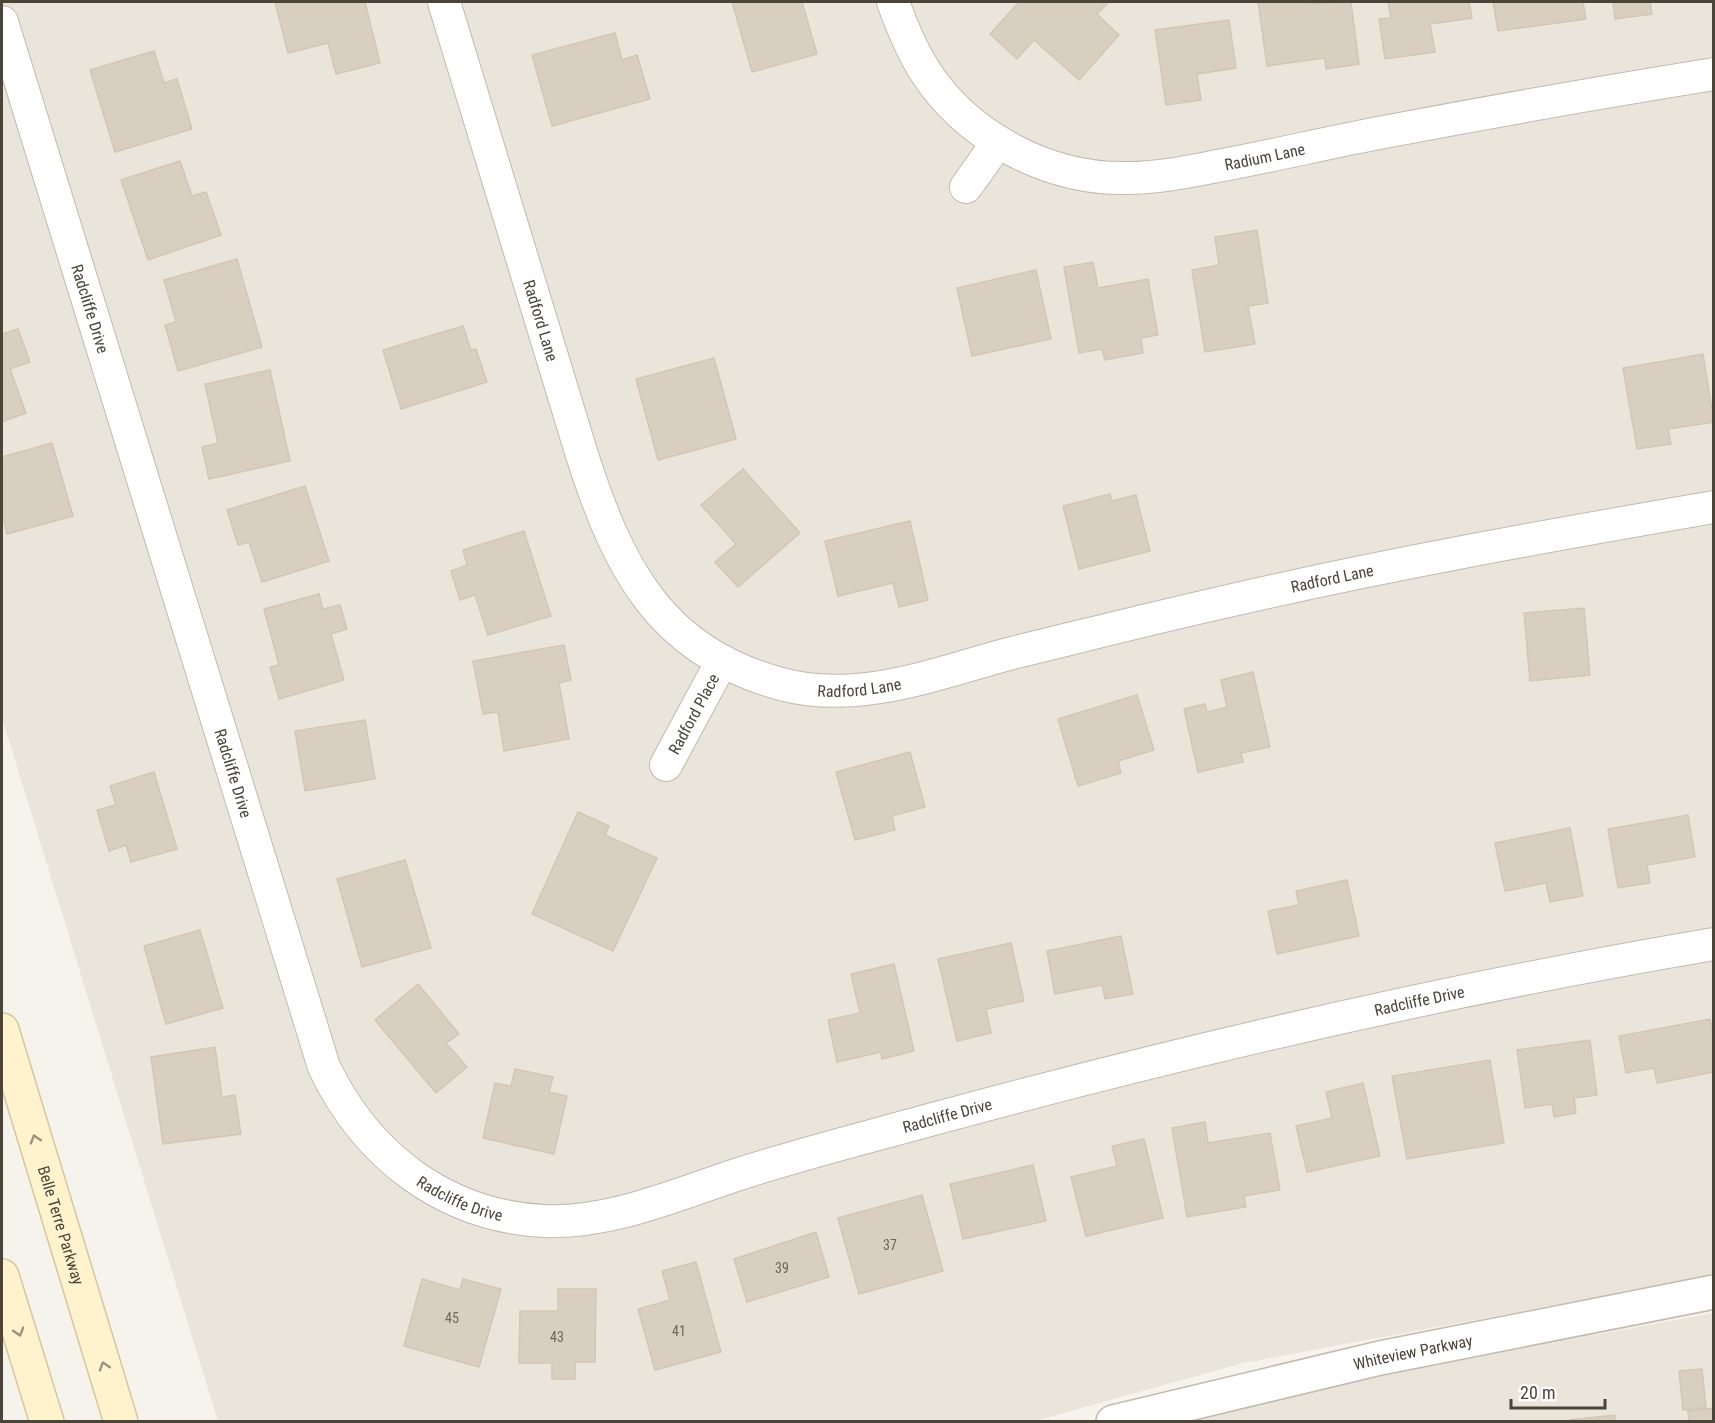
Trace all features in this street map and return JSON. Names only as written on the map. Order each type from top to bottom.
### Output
[{"type":"main road","name":"Belle Terre Parkway","points":[[2,1030],[121,1422]]},
{"type":"main road","points":[[2,1276],[47,1422]]},
{"type":"street","name":"Radford Lane","points":[[444,2],[582,455],[607,528],[628,570],[652,604],[681,633],[722,661],[784,685],[830,691],[875,688],[1067,639],[1290,587],[1586,529],[1713,507]]},
{"type":"street","name":"Radium Lane","points":[[893,2],[911,47],[924,70],[957,109],[998,142],[1023,156],[1074,173],[1100,178],[1153,177],[1470,116],[1713,74]]},
{"type":"street","name":"Radcliffe Drive","points":[[2,22],[324,1067],[336,1093],[364,1133],[401,1169],[446,1196],[472,1207],[516,1218],[562,1221],[603,1215],[821,1150],[1181,1054],[1480,986],[1713,944]]},
{"type":"street","points":[[966,188],[998,142]]},
{"type":"street","name":"Radford Place","points":[[666,765],[722,661]]},
{"type":"street","name":"Whiteview Parkway","points":[[1113,1422],[1422,1349],[1713,1293]]},
{"type":"shaded area","points":[[2,2],[1713,2],[1713,1276],[1243,1363],[1035,1421],[218,1421],[2,718]]},
{"type":"shaded area","points":[[1713,1313],[1713,1421],[1175,1422],[1250,1399]]},
{"type":"building","points":[[275,2],[365,2],[380,63],[336,74],[328,43],[288,53]]},
{"type":"building","points":[[732,2],[802,2],[817,54],[752,72]]},
{"type":"building","points":[[1019,2],[1109,2],[1097,14],[1119,35],[1079,80],[1034,40],[1017,59],[990,34]]},
{"type":"building","points":[[1258,2],[1307,2],[1307,4],[1351,2],[1359,64],[1326,69],[1325,58],[1267,66]]},
{"type":"building","points":[[1388,2],[1469,2],[1472,18],[1430,24],[1435,52],[1385,59],[1379,19],[1391,18]]},
{"type":"building","points":[[1493,2],[1583,2],[1586,19],[1498,31]]},
{"type":"building","points":[[1613,2],[1650,2],[1652,14],[1615,19]]},
{"type":"building","points":[[1229,20],[1236,68],[1197,74],[1201,100],[1166,105],[1155,30]]},
{"type":"building","points":[[615,33],[622,60],[637,55],[650,99],[552,126],[532,55]]},
{"type":"building","points":[[154,51],[164,83],[177,79],[192,129],[115,152],[90,70]]},
{"type":"building","points":[[180,161],[192,196],[206,192],[221,235],[148,260],[121,180]]},
{"type":"building","points":[[1257,230],[1268,303],[1248,306],[1255,344],[1205,352],[1192,270],[1219,265],[1215,237]]},
{"type":"building","points":[[237,259],[262,347],[178,371],[165,325],[176,322],[164,280]]},
{"type":"building","points":[[1093,262],[1098,288],[1148,279],[1158,335],[1141,338],[1143,353],[1105,360],[1102,349],[1079,353],[1064,267]]},
{"type":"building","points":[[1036,270],[1051,339],[972,356],[957,288]]},
{"type":"building","points":[[463,326],[471,350],[476,349],[487,382],[401,409],[383,350]]},
{"type":"building","points":[[18,329],[30,362],[10,369],[26,413],[2,422],[2,334]]},
{"type":"building","points":[[1703,354],[1714,422],[1668,429],[1671,444],[1637,449],[1623,368]]},
{"type":"building","points":[[714,358],[736,439],[658,460],[636,379]]},
{"type":"building","points":[[270,370],[290,461],[209,479],[202,447],[218,443],[205,384]]},
{"type":"building","points":[[52,443],[73,516],[7,534],[2,514],[2,457]]},
{"type":"building","points":[[743,469],[800,533],[738,587],[715,562],[736,544],[701,505]]},
{"type":"building","points":[[305,486],[329,561],[262,582],[249,542],[238,545],[227,510]]},
{"type":"building","points":[[1110,494],[1112,501],[1136,495],[1150,551],[1079,569],[1063,506]]},
{"type":"building","points":[[910,521],[928,600],[899,607],[893,583],[838,596],[825,541]]},
{"type":"building","points":[[524,531],[551,616],[488,635],[475,595],[460,600],[451,571],[467,565],[463,550]]},
{"type":"building","points":[[319,594],[323,609],[340,605],[347,629],[331,634],[344,680],[279,699],[270,667],[279,665],[264,609]]},
{"type":"building","points":[[1584,608],[1590,675],[1530,681],[1524,613]]},
{"type":"building","points":[[564,645],[571,680],[559,683],[569,739],[504,751],[498,712],[483,714],[473,661]]},
{"type":"building","points":[[1253,672],[1270,747],[1241,753],[1243,762],[1198,772],[1184,709],[1205,704],[1207,712],[1227,707],[1221,680]]},
{"type":"building","points":[[1137,695],[1154,750],[1118,761],[1121,773],[1078,786],[1058,719]]},
{"type":"building","points":[[365,720],[375,779],[305,791],[295,731]]},
{"type":"building","points":[[910,752],[925,807],[892,816],[895,830],[855,840],[836,772]]},
{"type":"building","points":[[154,772],[177,849],[131,862],[126,845],[109,851],[97,810],[116,805],[110,786]]},
{"type":"building","points":[[578,812],[609,826],[605,835],[657,858],[613,951],[532,914]]},
{"type":"building","points":[[1688,815],[1695,857],[1647,865],[1650,883],[1618,888],[1608,829]]},
{"type":"building","points":[[1570,828],[1583,896],[1550,902],[1546,883],[1505,891],[1495,843]]},
{"type":"building","points":[[405,860],[431,948],[362,967],[337,879]]},
{"type":"building","points":[[1347,880],[1359,936],[1277,954],[1268,911],[1299,905],[1296,891]]},
{"type":"building","points":[[200,930],[223,1008],[166,1024],[144,946]]},
{"type":"building","points":[[1121,936],[1133,994],[1105,999],[1102,985],[1055,994],[1047,951]]},
{"type":"building","points":[[1011,943],[1024,1001],[986,1009],[991,1033],[957,1041],[938,959]]},
{"type":"building","points":[[894,964],[914,1051],[882,1059],[881,1052],[837,1062],[828,1020],[860,1013],[851,974]]},
{"type":"building","points":[[418,984],[459,1034],[446,1043],[467,1067],[436,1093],[375,1020]]},
{"type":"building","points":[[1710,1019],[1714,1037],[1714,1072],[1657,1083],[1654,1068],[1626,1073],[1619,1036]]},
{"type":"building","points":[[1590,1040],[1597,1095],[1574,1098],[1576,1113],[1554,1117],[1552,1104],[1525,1108],[1517,1050]]},
{"type":"building","points":[[215,1047],[222,1097],[235,1095],[241,1134],[163,1144],[151,1057]]},
{"type":"building","points":[[1490,1060],[1504,1143],[1407,1159],[1392,1076]]},
{"type":"building","points":[[515,1069],[553,1077],[549,1092],[567,1096],[554,1154],[483,1138],[495,1083],[511,1086]]},
{"type":"building","points":[[1363,1083],[1380,1156],[1307,1172],[1296,1126],[1332,1118],[1326,1092]]},
{"type":"building","points":[[1205,1122],[1208,1143],[1270,1133],[1280,1190],[1244,1196],[1246,1207],[1187,1217],[1172,1128]]},
{"type":"building","points":[[1144,1139],[1163,1218],[1086,1236],[1071,1177],[1117,1166],[1112,1146]]},
{"type":"building","points":[[1033,1165],[1046,1221],[963,1239],[950,1184]]},
{"type":"building","points":[[922,1195],[943,1271],[859,1294],[838,1218]]},
{"type":"building","points":[[816,1232],[829,1277],[747,1302],[734,1259]]},
{"type":"building","points":[[696,1262],[721,1352],[655,1370],[638,1309],[670,1300],[662,1271]]},
{"type":"building","points":[[422,1279],[460,1290],[463,1279],[501,1289],[479,1367],[404,1346]]},
{"type":"building","points":[[558,1289],[596,1289],[595,1362],[575,1362],[575,1379],[552,1379],[552,1363],[519,1363],[520,1311],[558,1311]]},
{"type":"building","points":[[1702,1369],[1706,1408],[1683,1410],[1679,1371]]},
{"type":"building","points":[[1714,1408],[1714,1422],[1689,1422],[1688,1411]]},
{"type":"building","points":[[1615,1415],[1615,1422],[1570,1422],[1570,1420]]}]
